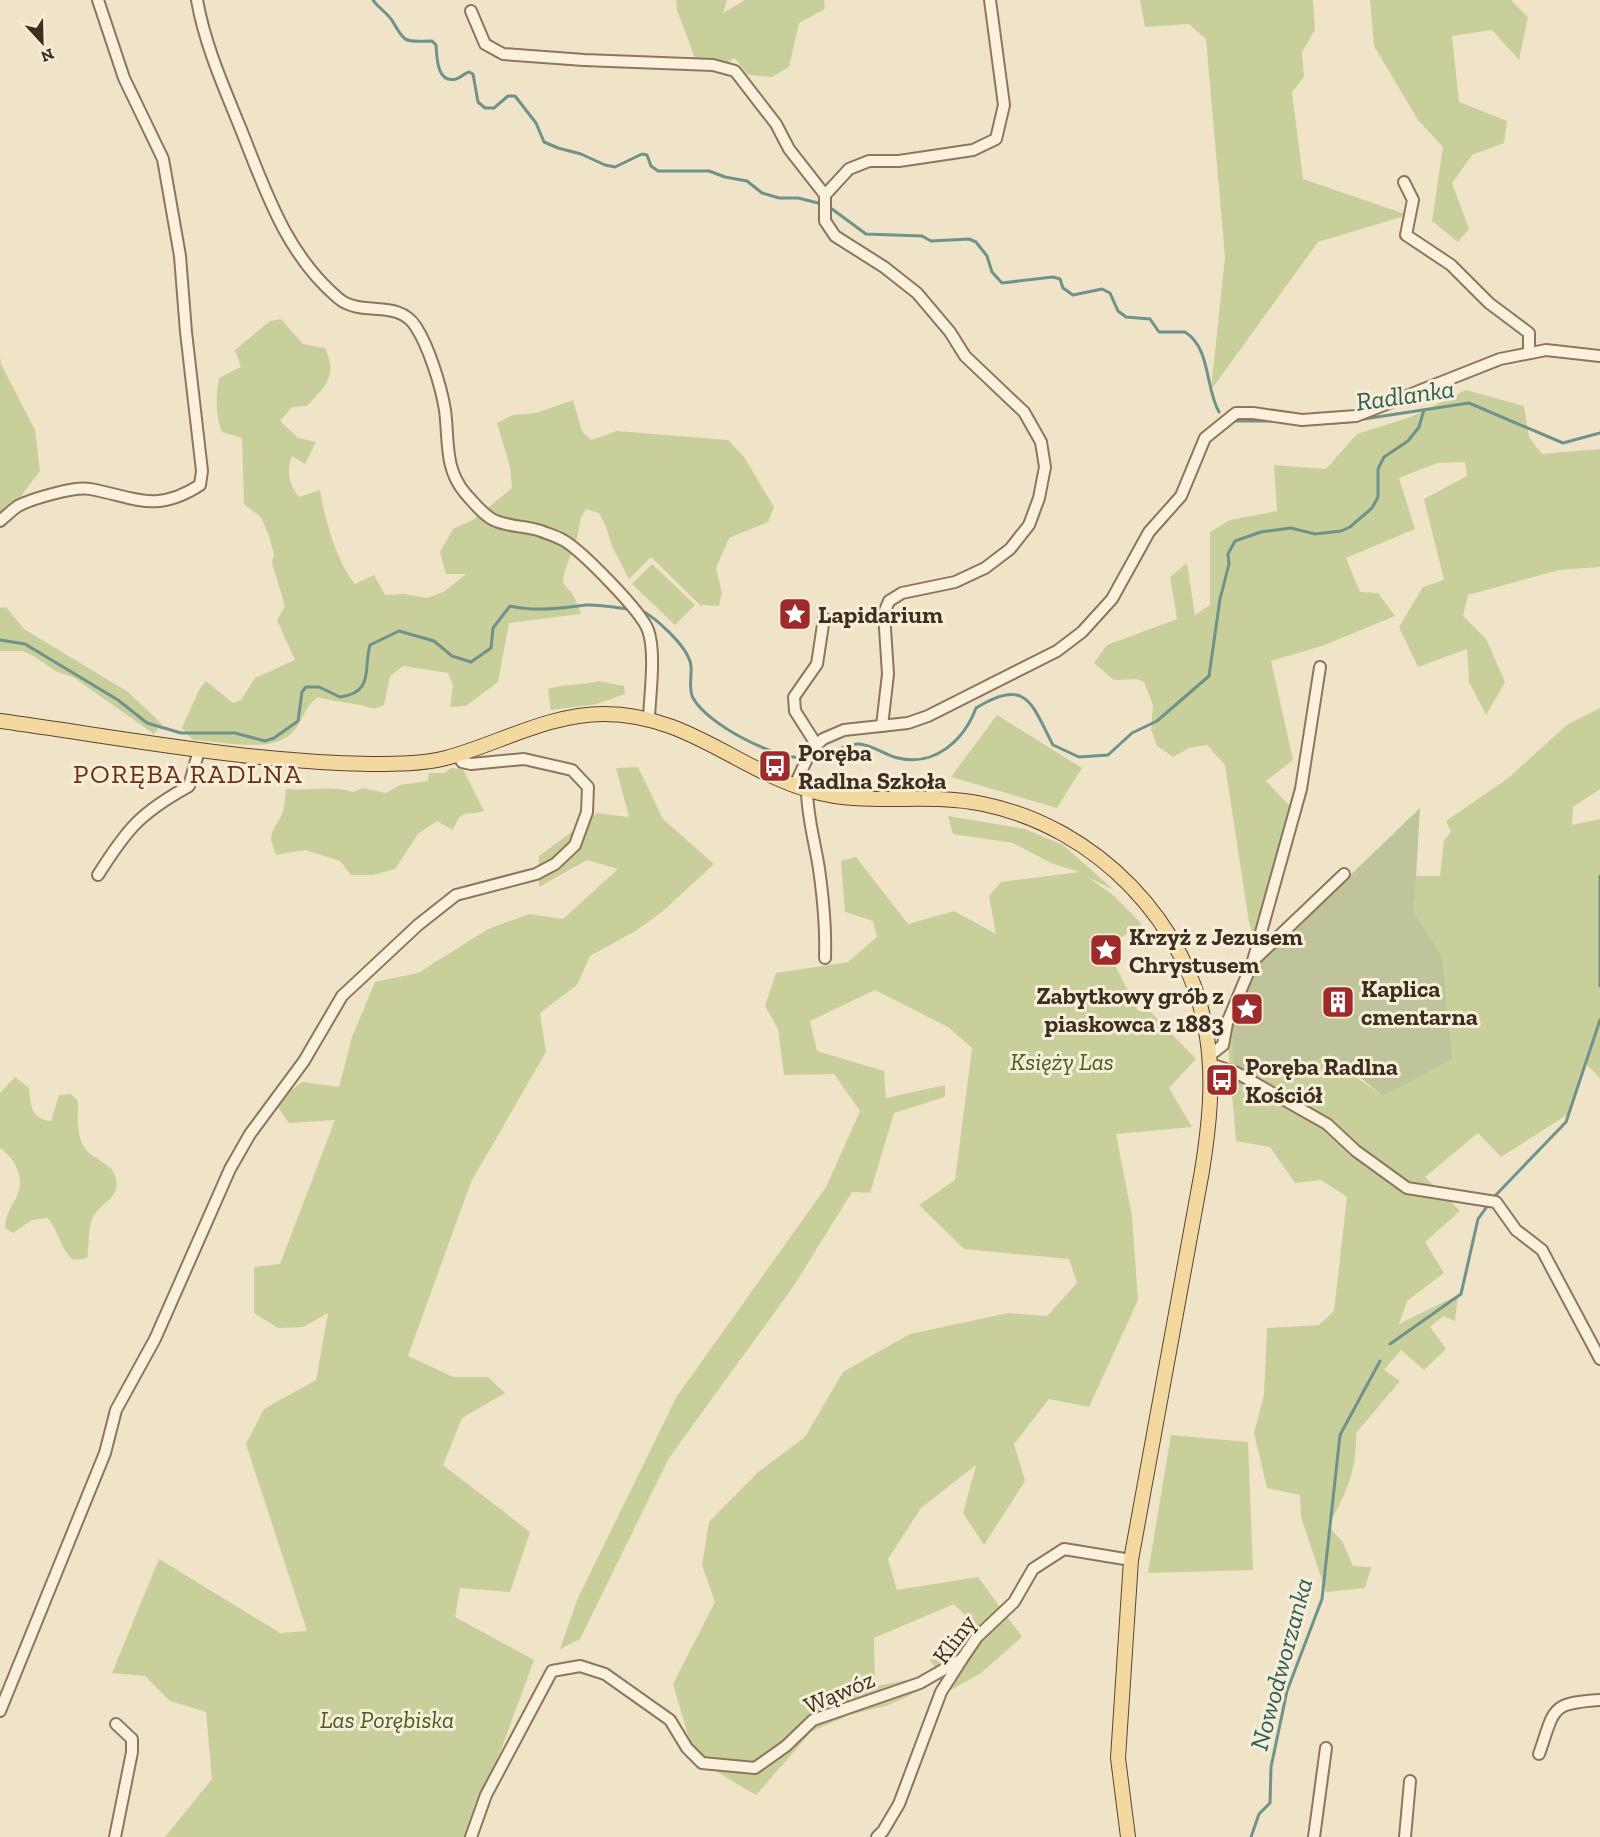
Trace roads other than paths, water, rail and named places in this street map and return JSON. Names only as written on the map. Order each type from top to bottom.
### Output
[{"type":"main road","points":[[0,722],[199,750],[365,764],[408,764],[458,754],[561,719],[599,714],[649,718],[686,730],[801,787],[838,796],[957,800],[984,804],[1026,816],[1075,841],[1129,884],[1151,908],[1172,939],[1197,992],[1210,1060],[1210,1110],[1203,1171],[1131,1560],[1118,1758],[1128,1837]]},
{"type":"street","points":[[0,521],[18,506],[67,491],[88,488],[138,502],[184,495],[200,485],[202,471],[180,256],[164,159],[124,78],[98,0]]},
{"type":"street","points":[[197,0],[203,31],[213,61],[265,192],[291,244],[305,264],[347,304],[356,308],[394,310],[407,314],[424,341],[444,408],[450,467],[457,483],[495,521],[529,526],[563,540],[639,615],[649,632],[649,718]]},
{"type":"street","points":[[825,195],[849,169],[868,161],[899,161],[973,150],[996,139],[1004,105],[990,0]]},
{"type":"street","points":[[471,11],[485,44],[502,54],[584,60],[713,64],[735,71],[776,124],[789,149],[825,195],[825,221],[835,236],[884,267],[916,293],[950,332],[965,356],[1024,412],[1041,441],[1045,467],[1039,498],[1029,525],[1010,549],[985,567],[955,582],[902,593],[889,601],[884,613],[888,674],[882,726]]},
{"type":"street","points":[[1404,182],[1413,200],[1406,235],[1451,265],[1489,303],[1529,333],[1529,353]]},
{"type":"street","points":[[825,958],[826,929],[807,809],[801,787],[804,765],[813,747],[844,730],[908,723],[928,716],[1058,651],[1082,632],[1112,599],[1149,532],[1181,496],[1205,438],[1236,413],[1253,412],[1302,420],[1356,416],[1500,359],[1546,350],[1600,356]]},
{"type":"street","points":[[813,747],[795,711],[794,697],[817,664],[824,618]]},
{"type":"street","points":[[1320,667],[1300,789],[1253,961],[1227,1023],[1223,1045],[1210,1060],[1327,1124],[1356,1151],[1407,1188],[1496,1202],[1516,1230],[1542,1250],[1600,1359]]},
{"type":"street","points":[[98,875],[124,835],[155,805],[189,786],[199,750]]},
{"type":"street","points":[[0,1712],[105,1453],[116,1410],[154,1339],[230,1169],[250,1134],[304,1061],[342,996],[418,925],[456,895],[536,874],[555,864],[575,845],[587,812],[588,787],[572,770],[524,759],[471,764],[462,762],[458,754]]},
{"type":"street","points":[[1253,961],[1344,874]]},
{"type":"street","name":"Kliny","points":[[877,1837],[884,1831],[898,1804],[941,1692],[977,1637],[1014,1602],[1033,1569],[1064,1549],[1131,1560]]},
{"type":"street","name":"Wąwóz","points":[[471,1837],[486,1795],[552,1671],[580,1666],[605,1674],[670,1720],[687,1748],[702,1763],[755,1768],[786,1746],[813,1720],[920,1683],[962,1659]]},
{"type":"street","points":[[1539,1754],[1554,1712],[1560,1706],[1576,1701],[1600,1700]]},
{"type":"street","points":[[116,1724],[132,1739],[132,1752],[116,1837]]},
{"type":"street","points":[[1314,1837],[1326,1748]]},
{"type":"street","points":[[1405,1837],[1410,1781]]},
{"type":"waterway","points":[[373,0],[391,19],[404,38],[412,41],[432,41],[436,45],[437,61],[445,77],[456,79],[469,72],[473,74],[478,102],[485,108],[494,108],[508,96],[515,96],[536,123],[544,142],[615,167],[642,154],[647,155],[651,166],[658,171],[709,171],[747,181],[762,193],[779,198],[798,198],[818,203]]},
{"type":"waterway","points":[[832,209],[866,234],[922,236],[931,241],[969,239],[976,242],[987,256],[992,272],[1002,283],[1053,277],[1060,279],[1063,288],[1073,295],[1102,289],[1110,293],[1118,311],[1126,317],[1150,319],[1159,332],[1185,332],[1199,348],[1219,412]]},
{"type":"waterway","name":"Radlanka","points":[[1357,420],[1469,403],[1563,443],[1600,433]]},
{"type":"waterway","points":[[811,758],[823,756],[853,744],[869,746],[888,755],[911,760],[936,755],[964,731],[976,708],[1006,695],[1017,695],[1025,699],[1039,717],[1053,745],[1079,757],[1108,755],[1132,733],[1157,721],[1209,676],[1220,599],[1229,564],[1228,554],[1235,541],[1261,532],[1291,528],[1315,534],[1341,531],[1350,527],[1372,508],[1378,497],[1378,469],[1384,457],[1408,441],[1419,427],[1424,410]]},
{"type":"waterway","name":"Radlanka","points":[[1236,421],[1276,421]]},
{"type":"waterway","name":"Radlanka","points":[[1313,424],[1348,422]]},
{"type":"waterway","points":[[0,640],[25,644],[118,700],[147,723],[181,733],[235,733],[265,741],[274,738],[298,721],[302,692],[306,687],[319,687],[340,697],[358,690],[366,678],[370,645],[399,631],[434,641],[452,656],[471,662],[491,648],[493,628],[510,606],[538,609],[591,605],[629,609]]},
{"type":"waterway","points":[[639,609],[662,626],[684,650],[691,666],[690,686],[693,698],[713,719],[760,747],[792,757],[805,758]]},
{"type":"waterway","name":"Nowodworzanka","points":[[1600,876],[1600,986]]},
{"type":"waterway","name":"Nowodworzanka","points":[[1492,1199],[1566,1122],[1600,1020]]},
{"type":"waterway","name":"Nowodworzanka","points":[[1390,1344],[1461,1294],[1478,1219],[1488,1205]]},
{"type":"waterway","name":"Nowodworzanka","points":[[1251,1837],[1259,1814],[1270,1803],[1271,1767],[1287,1691],[1322,1599],[1340,1435],[1380,1361]]},
{"type":"place","name":"Lapidarium","points":[[795,614]]},
{"type":"place","name":"Poręba Radlna Szkoła","points":[[775,766]]},
{"type":"place","name":"Krzyż z Jezusem Chrystusem","points":[[1106,950]]},
{"type":"place","name":"Kaplica cmentarna","points":[[1338,1002]]},
{"type":"place","name":"Zabytkowy grób z piaskowca z 1883","points":[[1247,1009]]},
{"type":"place","name":"Poręba Radlna Kościół","points":[[1222,1080]]},
{"type":"district","name":"PORĘBA RADLNA","points":[[188,774]]},
{"type":"park label","name":"Księży Las","points":[[1062,1061]]},
{"type":"park label","name":"Las Porębiska","points":[[387,1719]]}]
